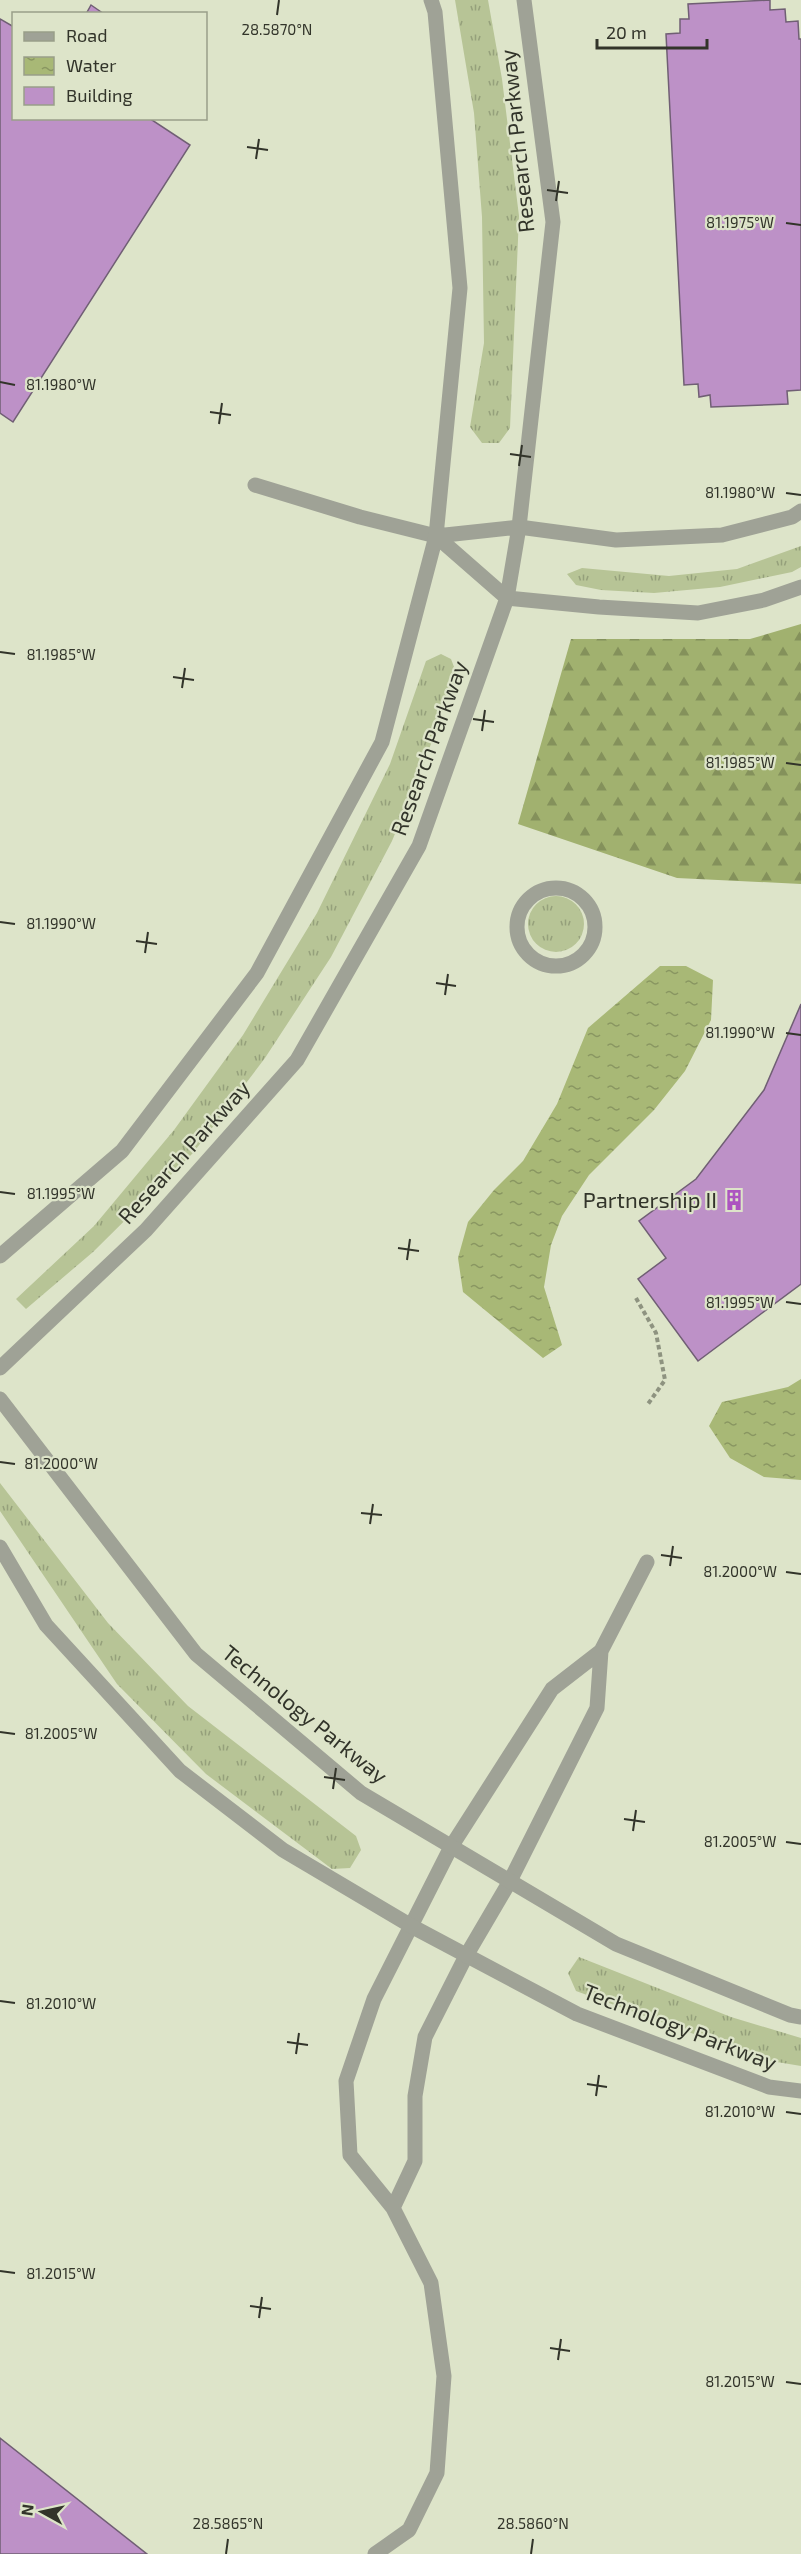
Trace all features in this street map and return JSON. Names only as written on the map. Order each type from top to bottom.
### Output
[{"type":"street","name":"Research Parkway","points":[[0,1256],[123,1151],[257,973],[382,742],[436,536],[460,288],[435,12],[431,0]]},
{"type":"street","name":"Research Parkway","points":[[0,1368],[146,1230],[297,1060],[419,846],[507,598],[519,527],[553,222],[524,0]]},
{"type":"street","points":[[255,485],[360,517],[436,536],[519,527],[616,540],[722,535],[792,517],[801,511]]},
{"type":"street","points":[[436,536],[507,598],[698,613],[764,600],[801,587]]},
{"type":"street","points":[[556,888],[568,890],[580,896],[589,906],[594,918],[595,931],[591,944],[578,958],[560,966],[535,959],[525,951],[520,940],[519,916],[524,904],[533,896],[556,888]]},
{"type":"street","name":"Technology Parkway","points":[[0,1399],[196,1654],[361,1793],[616,1944],[790,2015],[801,2017]]},
{"type":"street","name":"Technology Parkway","points":[[0,1547],[46,1625],[180,1772],[283,1850],[413,1927],[577,2014],[769,2087],[801,2091]]},
{"type":"street","points":[[393,2208],[415,2161],[415,2096],[425,2037],[466,1956],[510,1881],[597,1708],[601,1652],[647,1562]]},
{"type":"street","points":[[375,2554],[409,2530],[437,2473],[444,2376],[431,2283],[393,2208],[350,2155],[346,2081],[374,2000],[452,1847],[552,1689],[601,1652]]},
{"type":"path","points":[[636,1298],[656,1333],[665,1380],[648,1404]]},
{"type":"green space","points":[[455,0],[488,0],[502,79],[519,216],[510,428],[499,443],[482,443],[470,427],[484,343],[482,217],[474,113]]},
{"type":"green space","points":[[801,546],[801,567],[792,572],[720,587],[654,593],[601,590],[576,585],[567,574],[582,568],[669,576],[737,569]]},
{"type":"green space","points":[[801,624],[801,884],[677,878],[518,824],[571,639],[750,639]]},
{"type":"green space","points":[[441,654],[451,659],[456,672],[425,761],[392,841],[331,957],[265,1058],[193,1153],[93,1252],[26,1309],[16,1299],[94,1226],[174,1130],[243,1035],[317,913],[390,764],[426,661]]},
{"type":"green space","points":[[550,896],[562,896],[576,904],[584,918],[582,935],[576,944],[562,952],[550,952],[533,940],[528,930],[528,918],[540,901]]},
{"type":"green space","points":[[0,1483],[108,1623],[188,1706],[356,1836],[361,1850],[350,1868],[332,1869],[206,1774],[117,1684],[0,1511]]},
{"type":"green space","points":[[579,1957],[731,2017],[801,2038],[801,2066],[765,2060],[576,1991],[568,1973]]},
{"type":"water","points":[[660,966],[686,966],[713,980],[711,1020],[685,1071],[654,1110],[589,1175],[562,1216],[551,1245],[544,1287],[562,1345],[543,1358],[463,1292],[458,1258],[468,1222],[494,1190],[523,1161],[557,1104],[588,1028]]},
{"type":"water","points":[[801,1379],[801,1480],[764,1477],[730,1458],[709,1426],[722,1402],[788,1387]]},
{"type":"building","points":[[770,0],[770,10],[785,9],[786,22],[798,21],[799,39],[801,39],[801,390],[787,391],[788,404],[711,407],[710,395],[699,397],[698,384],[684,385],[666,34],[680,33],[680,19],[689,19],[688,4]]},
{"type":"building","points":[[91,5],[101,12],[87,12]]},
{"type":"building","points":[[0,19],[12,26],[12,120],[152,120],[190,145],[13,422],[0,413]]},
{"type":"building","name":"Partnership II","points":[[801,1004],[801,1284],[698,1361],[638,1279],[666,1258],[639,1221],[696,1179],[764,1090]]},
{"type":"building","points":[[0,2438],[147,2554],[0,2554]]},
{"type":"place","name":"Partnership II","points":[[734,1200]]}]
